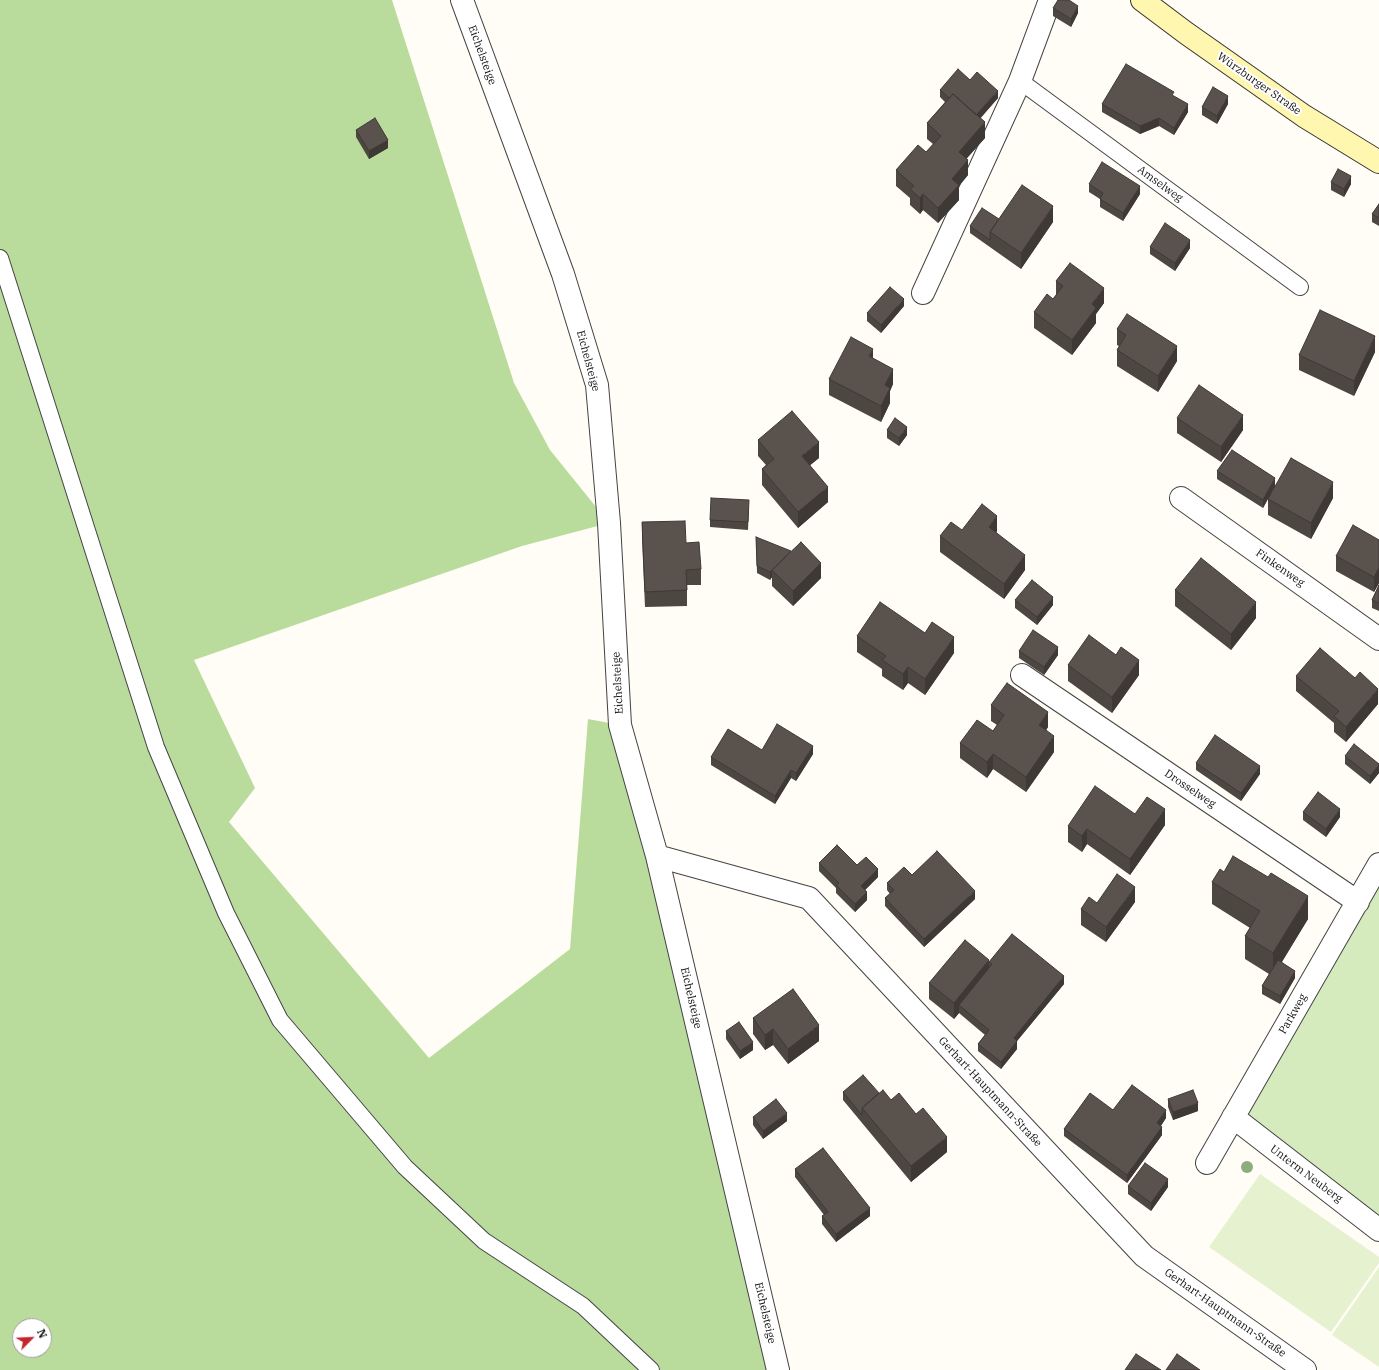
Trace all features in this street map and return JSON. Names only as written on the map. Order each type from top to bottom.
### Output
[{"type":"main road","name":"Würzburger Straße","points":[[1142,0],[1304,116],[1379,162]]},
{"type":"street","name":"Eichelsteige","points":[[462,0],[562,274],[597,385],[609,523],[620,725],[657,856],[778,1370]]},
{"type":"street","points":[[923,293],[1020,81],[1050,0]]},
{"type":"street","name":"Finkenweg","points":[[1181,498],[1379,639]]},
{"type":"street","name":"Drosselweg","points":[[1022,675],[1358,902]]},
{"type":"street","name":"Gerhart-Hauptmann-Straße","points":[[657,856],[809,898],[1144,1256],[1305,1370]]},
{"type":"street","name":"Parkweg","points":[[1206,1163],[1379,864]]},
{"type":"street","name":"Unterm Neuberg","points":[[1233,1117],[1379,1230]]},
{"type":"lane","name":"Amselweg","points":[[1020,81],[1300,287]]},
{"type":"lane","points":[[0,258],[156,747],[226,913],[280,1020],[405,1167],[484,1241],[583,1306],[651,1370]]},
{"type":"green space","points":[[0,0],[392,0],[514,383],[550,450],[609,523],[522,546],[194,660],[255,788],[229,822],[429,1058],[570,949],[588,719],[620,725],[776,1370],[0,1370]]},
{"type":"green space","points":[[1379,864],[1379,1230],[1233,1117]]},
{"type":"green space","points":[[1260,1174],[1379,1257],[1379,1263],[1331,1332],[1209,1247]]},
{"type":"green space","points":[[1379,1267],[1379,1367],[1332,1335]]},
{"type":"building","points":[[1058,0],[1069,0],[1078,6],[1071,19],[1053,8]]},
{"type":"building","points":[[1126,64],[1174,92],[1172,95],[1188,104],[1174,128],[1159,118],[1140,126],[1102,104]]},
{"type":"building","points":[[958,69],[970,80],[977,72],[998,91],[976,115],[953,94],[949,98],[940,90]]},
{"type":"building","points":[[1213,87],[1228,96],[1217,116],[1202,107]]},
{"type":"building","points":[[953,94],[985,122],[959,152],[968,160],[952,179],[959,185],[938,208],[923,194],[920,198],[910,189],[914,186],[896,170],[918,145],[926,152],[941,136],[927,123]]},
{"type":"building","points":[[375,118],[388,140],[369,151],[356,130]]},
{"type":"building","points":[[1102,162],[1140,186],[1123,213],[1100,199],[1103,193],[1089,184]]},
{"type":"building","points":[[1338,169],[1351,176],[1344,189],[1331,182]]},
{"type":"building","points":[[1022,185],[1053,206],[1021,253],[990,232]]},
{"type":"building","points":[[1379,204],[1379,218],[1372,214]]},
{"type":"building","points":[[982,208],[999,219],[990,232],[990,240],[970,226]]},
{"type":"building","points":[[1165,223],[1190,240],[1175,263],[1150,247]]},
{"type":"building","points":[[1070,263],[1104,288],[1092,304],[1096,308],[1072,340],[1034,312],[1047,294],[1053,299],[1063,286],[1056,281]]},
{"type":"building","points":[[890,287],[904,299],[881,325],[867,313]]},
{"type":"building","points":[[1320,310],[1375,336],[1354,381],[1299,355]]},
{"type":"building","points":[[1127,314],[1177,346],[1158,376],[1117,350],[1126,335],[1117,329]]},
{"type":"building","points":[[851,337],[873,349],[869,356],[893,369],[885,385],[890,388],[881,406],[829,379]]},
{"type":"building","points":[[1199,385],[1243,415],[1221,447],[1177,418]]},
{"type":"building","points":[[792,411],[819,442],[802,456],[828,487],[798,512],[762,469],[774,459],[758,440]]},
{"type":"building","points":[[895,418],[907,427],[899,438],[887,430]]},
{"type":"building","points":[[1232,450],[1275,478],[1263,500],[1217,471]]},
{"type":"building","points":[[1291,458],[1333,482],[1311,523],[1268,499]]},
{"type":"building","points":[[711,498],[749,500],[748,522],[710,520]]},
{"type":"building","points":[[982,504],[997,516],[989,527],[1025,555],[1004,584],[940,536],[951,522],[962,530]]},
{"type":"building","points":[[685,521],[686,543],[699,542],[701,569],[686,570],[687,590],[645,592],[642,522]]},
{"type":"building","points":[[1353,525],[1379,540],[1379,568],[1374,577],[1336,556]]},
{"type":"building","points":[[756,537],[791,551],[770,572],[757,566]]},
{"type":"building","points":[[801,542],[821,563],[793,591],[772,570]]},
{"type":"building","points":[[1201,558],[1256,602],[1231,634],[1175,590]]},
{"type":"building","points":[[1032,580],[1053,597],[1037,617],[1015,600]]},
{"type":"building","points":[[1379,585],[1379,603],[1372,600]]},
{"type":"building","points":[[880,602],[925,633],[932,622],[954,637],[925,679],[908,667],[903,674],[882,660],[886,656],[857,636]]},
{"type":"building","points":[[1033,630],[1058,647],[1044,667],[1019,651]]},
{"type":"building","points":[[1089,635],[1116,655],[1121,647],[1139,660],[1112,697],[1068,665]]},
{"type":"building","points":[[1320,648],[1355,678],[1360,672],[1378,689],[1346,727],[1334,716],[1339,711],[1296,676]]},
{"type":"building","points":[[1007,683],[1048,712],[1039,725],[1054,736],[1026,777],[993,754],[987,762],[960,743],[977,720],[993,731],[1004,715],[991,705]]},
{"type":"building","points":[[777,724],[813,746],[796,773],[791,770],[775,796],[711,757],[728,729],[762,750]]},
{"type":"building","points":[[1215,735],[1260,766],[1241,793],[1196,763]]},
{"type":"building","points":[[1354,744],[1379,764],[1370,776],[1345,756]]},
{"type":"building","points":[[1095,786],[1135,814],[1147,797],[1165,809],[1130,859],[1087,829],[1082,836],[1068,826]]},
{"type":"building","points":[[1318,792],[1340,809],[1326,829],[1303,812]]},
{"type":"building","points":[[837,845],[857,865],[866,857],[878,869],[861,886],[867,892],[855,904],[836,885],[839,883],[819,863]]},
{"type":"building","points":[[937,851],[975,891],[924,939],[885,898],[894,890],[887,883],[904,867],[912,875]]},
{"type":"building","points":[[1233,856],[1268,877],[1271,873],[1308,896],[1273,953],[1245,936],[1260,911],[1212,882],[1220,869],[1224,872]]},
{"type":"building","points":[[1117,874],[1135,887],[1106,927],[1081,909],[1089,897],[1097,903]]},
{"type":"building","points":[[1012,934],[1064,976],[1014,1038],[1017,1041],[1001,1062],[978,1044],[989,1030],[959,1005],[992,964],[989,962]]},
{"type":"building","points":[[965,940],[989,960],[954,1003],[929,983]]},
{"type":"building","points":[[1278,960],[1295,971],[1280,996],[1262,986]]},
{"type":"building","points":[[793,989],[819,1025],[788,1049],[773,1029],[765,1035],[753,1018]]},
{"type":"building","points":[[739,1022],[753,1042],[740,1051],[726,1031]]},
{"type":"building","points":[[863,1075],[879,1093],[862,1108],[862,1115],[843,1092]]},
{"type":"building","points":[[1132,1085],[1166,1110],[1157,1123],[1162,1127],[1127,1175],[1064,1129],[1090,1093],[1113,1110]]},
{"type":"building","points":[[883,1090],[891,1100],[899,1093],[916,1114],[923,1108],[947,1137],[911,1166],[862,1108]]},
{"type":"building","points":[[1193,1090],[1198,1103],[1173,1112],[1168,1099]]},
{"type":"building","points":[[776,1099],[787,1113],[763,1131],[753,1117]]},
{"type":"building","points":[[823,1148],[870,1208],[836,1234],[822,1216],[828,1212],[795,1169]]},
{"type":"building","points":[[1145,1163],[1168,1179],[1151,1203],[1128,1186]]},
{"type":"building","points":[[1136,1354],[1161,1370],[1125,1370]]},
{"type":"building","points":[[1177,1354],[1200,1370],[1166,1370]]}]
